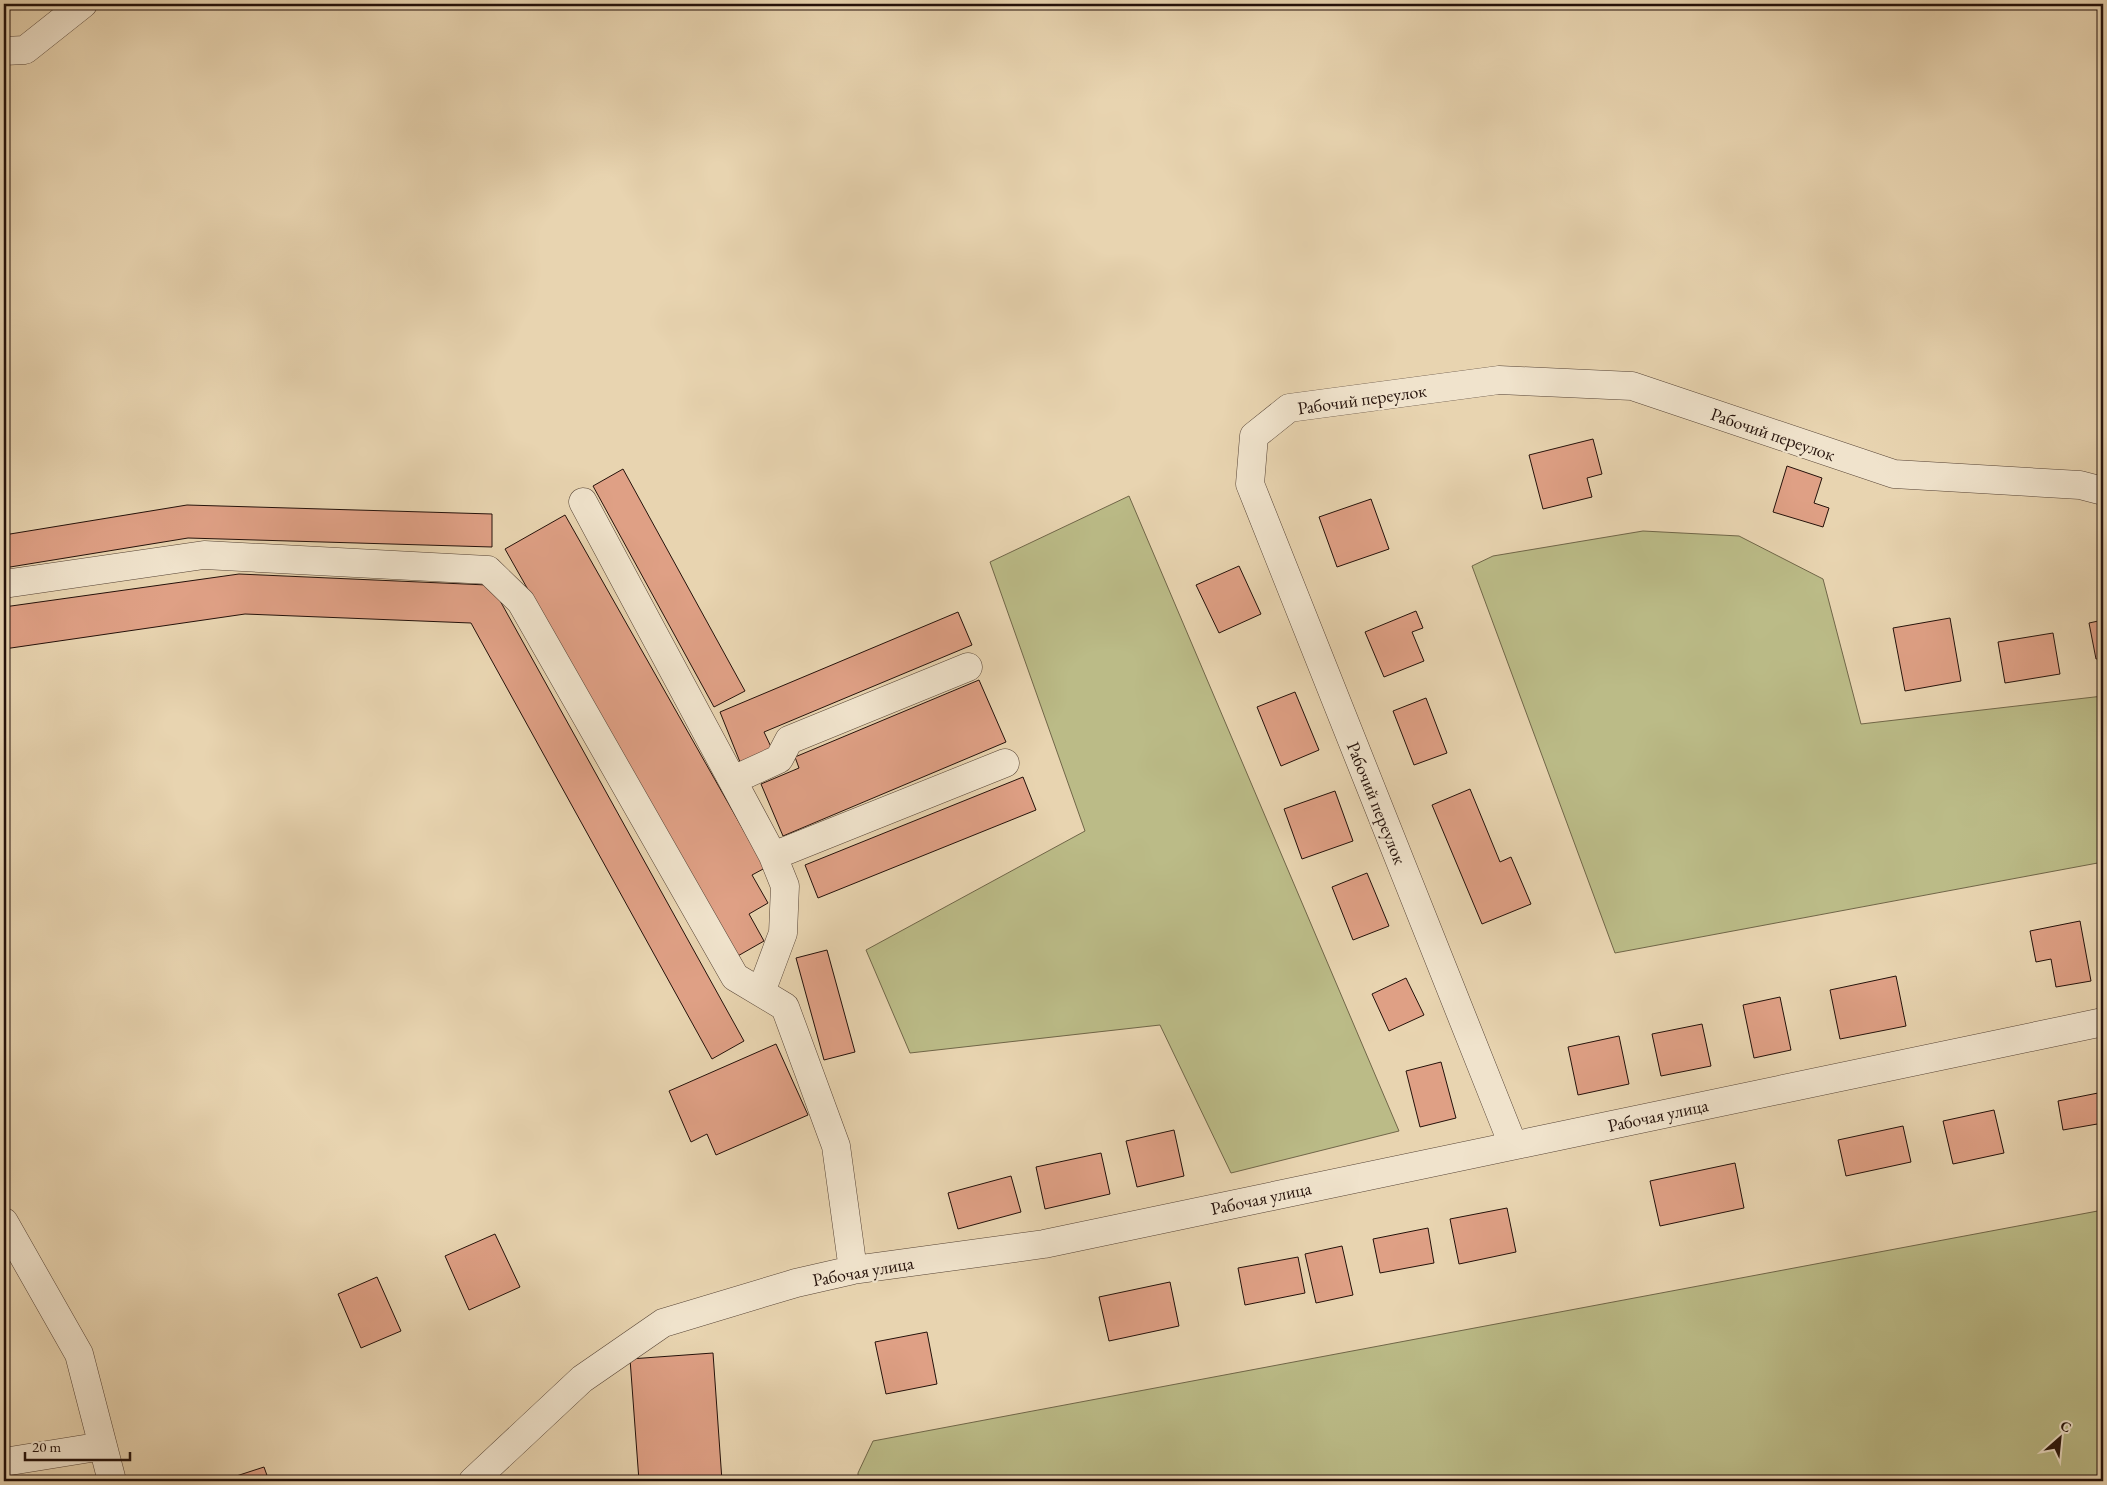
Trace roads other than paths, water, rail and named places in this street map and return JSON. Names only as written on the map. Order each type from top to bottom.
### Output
[{"type":"street","points":[[4,51],[25,50],[83,4]]},
{"type":"street","name":"Рабочий переулок","points":[[1512,1145],[1250,484],[1254,436],[1289,408],[1490,382],[1632,386],[1894,474],[2080,485],[2103,492]]},
{"type":"street","points":[[583,502],[774,856],[785,886],[783,933],[761,992]]},
{"type":"street","points":[[4,584],[204,555],[488,570],[521,602],[735,977],[785,1007],[836,1146],[853,1270]]},
{"type":"street","points":[[733,780],[779,759],[789,740],[968,667]]},
{"type":"street","points":[[774,856],[1005,763]]},
{"type":"street","name":"Рабочая улица","points":[[472,1481],[582,1379],[663,1323],[796,1283],[853,1270],[1044,1244],[2103,1022]]},
{"type":"street","points":[[4,1222],[79,1354],[112,1481]]},
{"type":"street","points":[[4,1462],[103,1446]]}]
